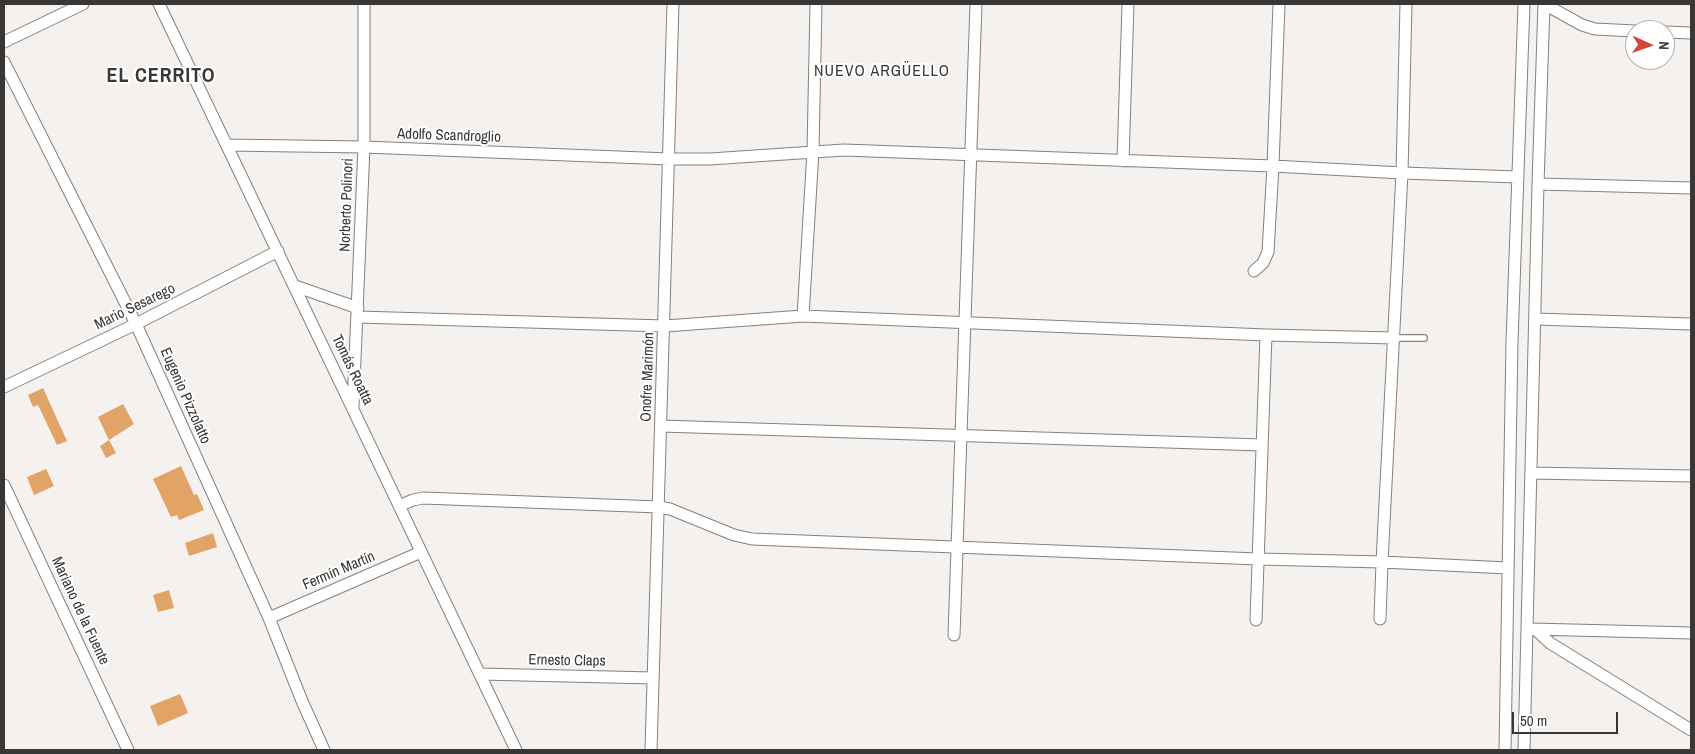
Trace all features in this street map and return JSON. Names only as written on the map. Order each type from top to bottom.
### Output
[{"type":"street","points":[[4,42],[83,4]]},
{"type":"street","name":"Tomás Roatta","points":[[159,4],[516,750]]},
{"type":"street","name":"Norberto Polinori","points":[[353,407],[364,147],[364,4]]},
{"type":"street","name":"Onofre Marimón","points":[[651,750],[673,4]]},
{"type":"street","points":[[802,316],[813,151],[816,4]]},
{"type":"street","points":[[954,635],[976,4]]},
{"type":"street","points":[[1123,161],[1128,4]]},
{"type":"street","points":[[1254,271],[1263,263],[1268,252],[1279,4]]},
{"type":"street","points":[[1380,619],[1402,173],[1406,4]]},
{"type":"street","points":[[1505,750],[1512,342],[1524,4]]},
{"type":"street","points":[[1524,750],[1531,629],[1531,473],[1544,4],[1582,25],[1595,29],[1625,30]]},
{"type":"street","points":[[1675,32],[1691,32]]},
{"type":"street","name":"Eugenio Pizzolatto","points":[[4,62],[136,324],[269,618],[324,750]]},
{"type":"street","name":"Adolfo Scandroglio","points":[[227,145],[364,147],[669,159],[710,159],[844,150],[1518,177]]},
{"type":"street","points":[[1538,184],[1691,188]]},
{"type":"street","name":"Mario Sesarego","points":[[4,387],[136,324],[278,251]]},
{"type":"street","points":[[295,286],[358,313],[665,326],[802,316],[965,321],[1266,335],[1394,338]]},
{"type":"street","points":[[1535,319],[1691,324]]},
{"type":"street","points":[[1256,620],[1266,335]]},
{"type":"street","points":[[661,426],[1262,445]]},
{"type":"street","points":[[1531,473],[1691,476]]},
{"type":"street","name":"Mariano de la Fuente","points":[[4,487],[128,750]]},
{"type":"street","points":[[399,506],[423,498],[659,507],[670,509],[734,535],[752,539],[1508,568]]},
{"type":"street","name":"Fermín Martín","points":[[269,618],[421,552]]},
{"type":"street","points":[[1531,629],[1691,633]]},
{"type":"street","points":[[1531,629],[1550,643],[1691,730]]},
{"type":"street","name":"Ernesto Claps","points":[[480,674],[653,678]]},
{"type":"lane","points":[[1394,338],[1424,338]]},
{"type":"building","points":[[43,388],[67,441],[57,445],[38,405],[33,407],[28,395]]},
{"type":"building","points":[[123,404],[134,424],[109,440],[98,417]]},
{"type":"building","points":[[109,440],[116,453],[106,458],[100,446]]},
{"type":"building","points":[[181,466],[194,495],[197,494],[204,510],[179,520],[177,515],[171,517],[153,479]]},
{"type":"building","points":[[46,469],[54,486],[34,495],[27,477]]},
{"type":"building","points":[[213,533],[217,547],[189,556],[185,543]]},
{"type":"building","points":[[169,590],[174,608],[158,612],[153,595]]},
{"type":"building","points":[[180,694],[188,713],[158,726],[150,706]]},
{"type":"district","name":"NUEVO ARGÜELLO","points":[[882,72]]},
{"type":"district","name":"EL CERRITO","points":[[161,77]]}]
